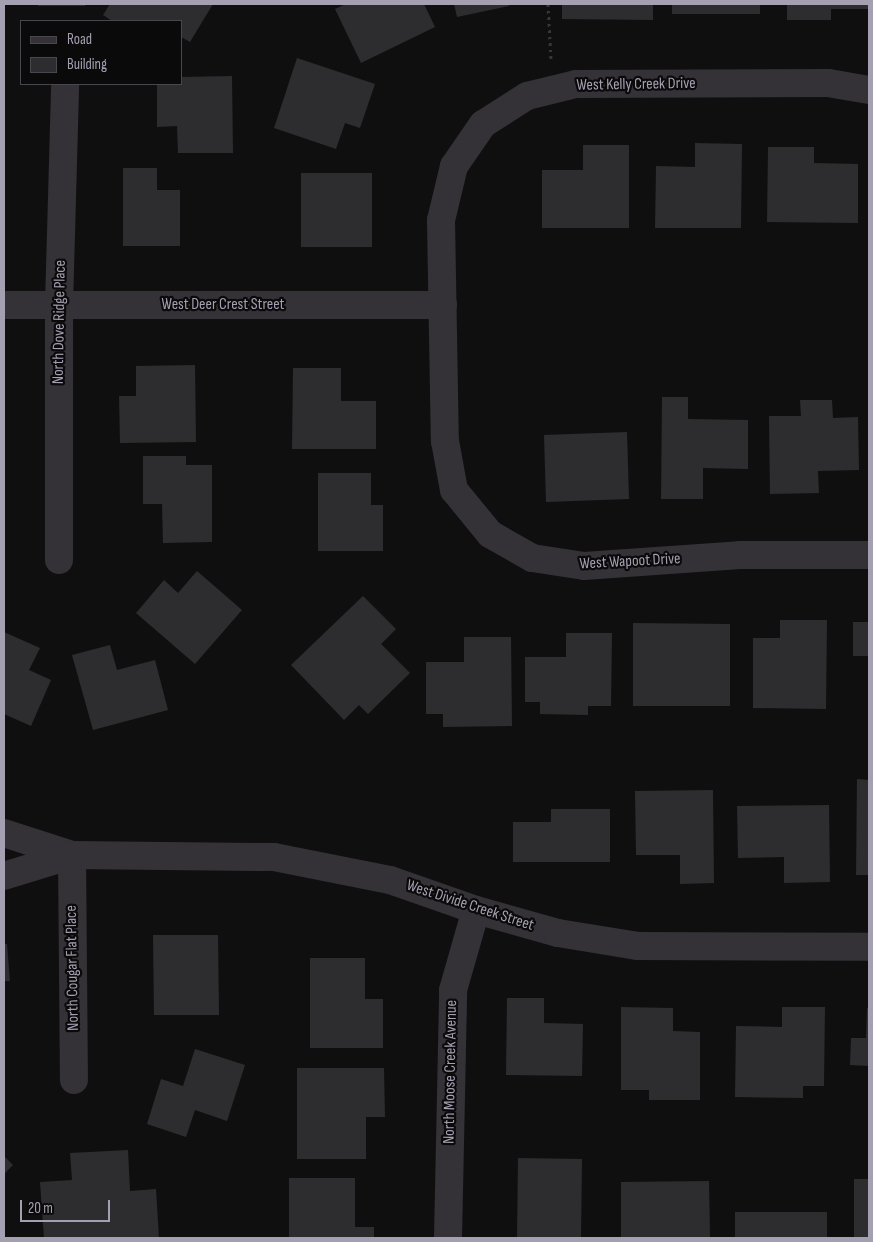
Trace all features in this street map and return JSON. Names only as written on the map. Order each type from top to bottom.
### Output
[{"type":"street","name":"West Kelly Creek Drive","points":[[443,305],[441,220],[454,166],[483,124],[527,96],[576,84],[828,83],[869,90]]},
{"type":"street","name":"North Dove Ridge Place","points":[[59,560],[59,305],[65,85]]},
{"type":"street","name":"West Deer Crest Street","points":[[4,305],[443,305]]},
{"type":"street","name":"West Wapoot Drive","points":[[443,305],[445,441],[454,490],[490,534],[532,558],[584,566],[740,555],[869,555]]},
{"type":"street","name":"West Divide Creek Street","points":[[4,833],[72,855],[274,857],[390,880],[476,910],[558,933],[637,946],[869,947]]},
{"type":"street","name":"West Divide Creek Street","points":[[4,876],[72,855]]},
{"type":"street","name":"North Cougar Flat Place","points":[[72,855],[74,1080]]},
{"type":"street","name":"North Moose Creek Avenue","points":[[448,1238],[453,990],[476,910]]},
{"type":"path","points":[[548,4],[551,60]]},
{"type":"building","points":[[38,4],[85,4],[85,6],[38,6]]},
{"type":"building","points":[[110,4],[213,4],[190,42],[182,38],[182,20],[110,20],[103,15]]},
{"type":"building","points":[[346,4],[424,4],[435,27],[361,63],[335,9]]},
{"type":"building","points":[[454,4],[508,4],[509,6],[457,17]]},
{"type":"building","points":[[562,4],[653,4],[653,20],[562,19]]},
{"type":"building","points":[[672,4],[760,4],[760,14],[672,14]]},
{"type":"building","points":[[787,4],[869,4],[869,9],[831,9],[831,20],[787,20]]},
{"type":"building","points":[[297,58],[375,84],[360,128],[345,123],[336,149],[274,128]]},
{"type":"building","points":[[232,76],[233,153],[178,153],[177,126],[157,127],[157,85],[182,85],[182,77]]},
{"type":"building","points":[[695,143],[742,144],[741,228],[655,228],[656,166],[695,167]]},
{"type":"building","points":[[583,145],[629,145],[629,228],[542,228],[542,170],[583,170]]},
{"type":"building","points":[[768,147],[814,147],[814,163],[858,164],[858,223],[767,222]]},
{"type":"building","points":[[123,168],[157,168],[157,190],[180,190],[180,246],[123,246]]},
{"type":"building","points":[[301,173],[372,173],[372,247],[301,247]]},
{"type":"building","points":[[195,365],[196,442],[120,443],[119,396],[136,396],[136,366]]},
{"type":"building","points":[[293,368],[341,368],[341,401],[376,401],[376,449],[292,449]]},
{"type":"building","points":[[662,397],[688,397],[688,419],[748,420],[748,469],[703,468],[703,499],[661,499]]},
{"type":"building","points":[[800,400],[832,400],[833,418],[858,417],[859,470],[818,471],[819,493],[770,494],[769,416],[801,416]]},
{"type":"building","points":[[627,432],[629,499],[546,502],[544,435]]},
{"type":"building","points":[[143,456],[186,456],[186,465],[212,465],[212,542],[163,543],[162,504],[143,504]]},
{"type":"building","points":[[318,473],[371,473],[371,505],[383,505],[383,551],[318,551]]},
{"type":"building","points":[[197,571],[242,610],[195,664],[136,613],[164,580],[178,593]]},
{"type":"building","points":[[363,596],[396,629],[381,644],[410,673],[368,714],[359,705],[344,720],[291,665]]},
{"type":"building","points":[[780,620],[827,620],[826,709],[753,708],[753,638],[780,638]]},
{"type":"building","points":[[853,622],[869,622],[869,656],[853,656]]},
{"type":"building","points":[[633,623],[730,624],[730,706],[633,706]]},
{"type":"building","points":[[4,632],[40,648],[29,670],[51,680],[31,726],[4,714]]},
{"type":"building","points":[[566,633],[612,633],[611,706],[588,706],[588,715],[540,714],[540,702],[525,702],[525,657],[566,657]]},
{"type":"building","points":[[464,637],[511,637],[512,726],[443,727],[443,714],[426,714],[426,662],[464,662]]},
{"type":"building","points":[[110,645],[117,670],[155,660],[168,710],[93,730],[72,655]]},
{"type":"building","points":[[857,779],[869,780],[869,875],[856,875]]},
{"type":"building","points":[[713,790],[714,883],[680,884],[680,855],[636,855],[635,791]]},
{"type":"building","points":[[829,805],[830,882],[784,883],[784,857],[738,858],[737,806]]},
{"type":"building","points":[[551,809],[610,809],[610,862],[513,862],[513,822],[551,822]]},
{"type":"building","points":[[153,935],[218,935],[219,1015],[154,1015]]},
{"type":"building","points":[[4,944],[7,944],[10,981],[4,981]]},
{"type":"building","points":[[310,958],[365,958],[365,999],[383,999],[383,1048],[310,1048]]},
{"type":"building","points":[[507,998],[544,998],[544,1023],[583,1024],[582,1076],[506,1075]]},
{"type":"building","points":[[621,1007],[673,1008],[673,1031],[700,1032],[700,1100],[649,1100],[649,1090],[621,1090]]},
{"type":"building","points":[[782,1007],[825,1007],[824,1086],[803,1086],[803,1098],[735,1097],[736,1026],[782,1027]]},
{"type":"building","points":[[867,1008],[869,1008],[869,1066],[850,1065],[851,1038],[866,1038]]},
{"type":"building","points":[[195,1049],[245,1065],[227,1121],[195,1110],[186,1137],[147,1124],[161,1079],[183,1086]]},
{"type":"building","points":[[297,1068],[384,1068],[385,1117],[366,1117],[366,1159],[297,1159]]},
{"type":"building","points":[[128,1150],[130,1191],[156,1189],[159,1238],[44,1238],[40,1182],[72,1180],[70,1153]]},
{"type":"building","points":[[4,1156],[13,1165],[4,1174]]},
{"type":"building","points":[[518,1158],[582,1159],[581,1238],[517,1238]]},
{"type":"building","points":[[289,1178],[355,1178],[355,1227],[374,1227],[374,1238],[289,1238]]},
{"type":"building","points":[[854,1179],[869,1179],[869,1238],[854,1238]]},
{"type":"building","points":[[709,1181],[710,1238],[621,1238],[621,1182]]},
{"type":"building","points":[[735,1212],[827,1212],[827,1238],[735,1238]]}]
